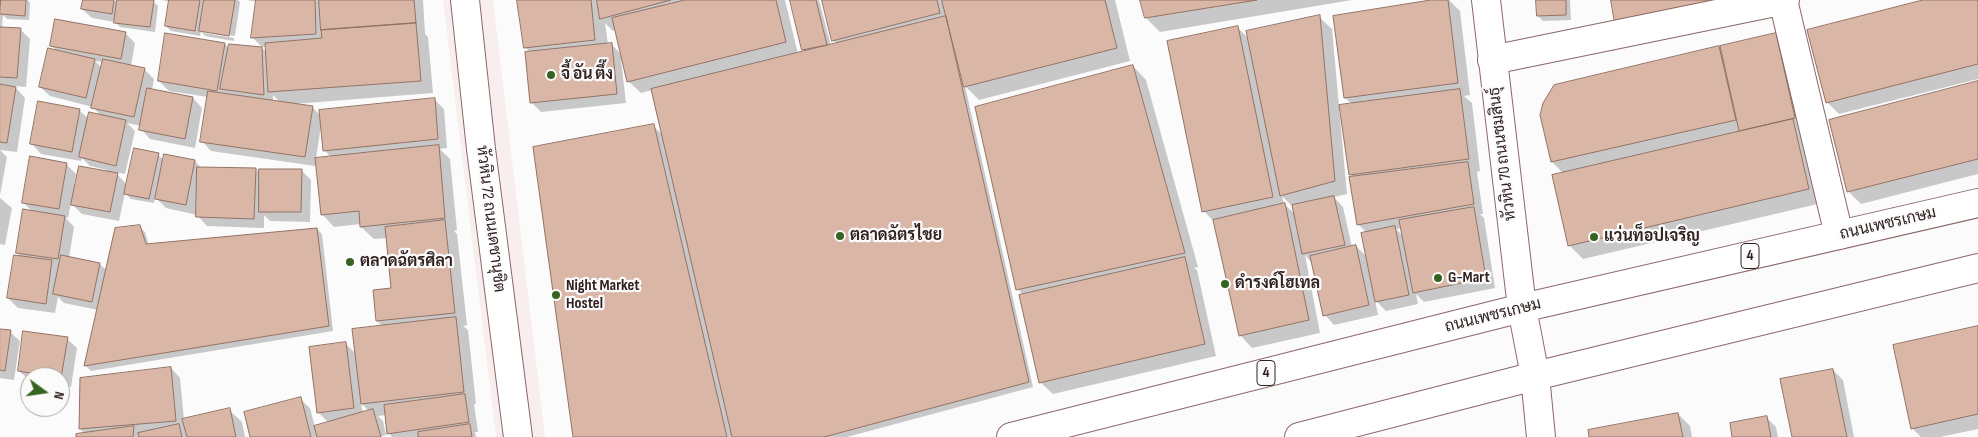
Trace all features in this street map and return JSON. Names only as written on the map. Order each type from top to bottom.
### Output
[{"type":"main road","name":"หัวหิน 72 ถนนเดชานุชิต","points":[[465,0],[481,149],[518,437]]},
{"type":"main road","name":"หัวหิน 70 ถนนชมสินธุ์","points":[[1486,0],[1522,308],[1535,376],[1541,437]]},
{"type":"main road","points":[[1492,60],[1784,0],[1839,235]]},
{"type":"main road","name":"ถนนเพชรเกษม","points":[[1011,437],[1522,308],[1978,203]]},
{"type":"main road","points":[[1316,435],[1535,376],[1978,268]]},
{"type":"shaded area","points":[[443,0],[493,0],[545,437],[496,437]]},
{"type":"building","points":[[1,0],[26,0],[25,16],[0,14]]},
{"type":"building","points":[[83,0],[114,0],[112,14],[81,9]]},
{"type":"building","points":[[117,0],[154,0],[150,27],[114,23]]},
{"type":"building","points":[[169,0],[200,0],[195,31],[165,26]]},
{"type":"building","points":[[204,0],[235,0],[229,36],[199,31]]},
{"type":"building","points":[[256,0],[315,0],[316,34],[251,38]]},
{"type":"building","points":[[319,0],[414,0],[416,23],[321,30]]},
{"type":"building","points":[[517,0],[591,0],[595,40],[524,48]]},
{"type":"building","points":[[597,0],[671,0],[600,19]]},
{"type":"building","points":[[685,0],[776,0],[786,42],[627,82],[612,18]]},
{"type":"building","points":[[790,0],[816,0],[827,45],[802,50]]},
{"type":"building","points":[[822,0],[937,0],[940,13],[832,41]]},
{"type":"building","points":[[942,0],[1105,0],[1117,48],[964,87]]},
{"type":"building","points":[[1140,0],[1257,0],[1145,18]]},
{"type":"building","points":[[1431,0],[1448,0],[1458,83],[1344,98],[1333,16]]},
{"type":"building","points":[[1536,0],[1566,0],[1566,15],[1537,16]]},
{"type":"building","points":[[1611,0],[1716,0],[1615,23]]},
{"type":"building","points":[[1923,0],[1978,0],[1978,64],[1826,103],[1807,30]]},
{"type":"building","points":[[1320,15],[1335,181],[1280,196],[1246,31]]},
{"type":"building","name":"ตลาดฉัตรไชย","points":[[946,16],[1029,382],[824,437],[732,437],[651,89]]},
{"type":"building","points":[[55,19],[126,32],[121,59],[50,46]]},
{"type":"building","points":[[416,23],[421,81],[268,92],[265,43],[322,38],[321,30]]},
{"type":"building","points":[[1238,26],[1273,197],[1202,212],[1167,41]]},
{"type":"building","points":[[0,27],[21,28],[17,78],[0,77]]},
{"type":"building","points":[[165,33],[225,43],[217,91],[158,81]]},
{"type":"building","points":[[1776,33],[1795,118],[1739,131],[1720,46]]},
{"type":"building","points":[[612,43],[617,94],[530,103],[525,52]]},
{"type":"building","points":[[229,44],[262,47],[264,95],[220,89]]},
{"type":"building","points":[[1719,46],[1736,120],[1551,162],[1540,115],[1543,103],[1554,85]]},
{"type":"building","points":[[48,48],[95,59],[86,98],[39,87]]},
{"type":"building","points":[[103,59],[145,68],[134,117],[91,108]]},
{"type":"building","points":[[1133,65],[1185,253],[1016,290],[975,107]]},
{"type":"building","points":[[1978,81],[1978,159],[1847,192],[1829,120]]},
{"type":"building","points":[[0,84],[16,87],[7,143],[0,142]]},
{"type":"building","points":[[147,88],[193,97],[185,139],[139,130]]},
{"type":"building","points":[[1460,89],[1469,159],[1349,175],[1339,105]]},
{"type":"building","points":[[208,91],[313,106],[305,157],[200,142]]},
{"type":"building","points":[[435,98],[438,139],[323,151],[319,110]]},
{"type":"building","points":[[38,101],[80,109],[72,152],[30,144]]},
{"type":"building","points":[[89,112],[126,120],[116,166],[79,157]]},
{"type":"building","points":[[1793,119],[1809,189],[1568,246],[1552,175]]},
{"type":"building","points":[[654,124],[727,437],[573,437],[533,147]]},
{"type":"building","points":[[439,145],[445,218],[360,227],[359,211],[321,215],[315,158]]},
{"type":"building","points":[[134,148],[159,153],[149,199],[124,194]]},
{"type":"building","points":[[164,154],[195,160],[186,205],[155,199]]},
{"type":"building","points":[[30,156],[67,163],[59,209],[22,203]]},
{"type":"building","points":[[1468,162],[1474,204],[1357,225],[1349,177]]},
{"type":"building","points":[[79,166],[118,173],[110,212],[71,205]]},
{"type":"building","points":[[197,167],[256,168],[254,219],[196,217]]},
{"type":"building","points":[[259,169],[302,169],[301,212],[259,212]]},
{"type":"building","points":[[1334,196],[1345,245],[1302,254],[1292,205]]},
{"type":"building","points":[[1285,203],[1309,320],[1239,336],[1213,220]]},
{"type":"building","points":[[1474,207],[1486,278],[1413,293],[1399,220]]},
{"type":"building","points":[[23,209],[65,216],[58,259],[16,253]]},
{"type":"building","points":[[445,220],[455,313],[376,321],[373,290],[391,288],[385,227]]},
{"type":"building","points":[[140,225],[146,244],[317,228],[329,326],[84,366],[115,228]]},
{"type":"building","points":[[1395,226],[1409,295],[1375,302],[1361,233]]},
{"type":"building","points":[[1356,245],[1369,305],[1323,316],[1310,256]]},
{"type":"building","points":[[14,255],[52,260],[46,304],[7,298]]},
{"type":"building","points":[[61,255],[100,263],[92,302],[53,294]]},
{"type":"building","points":[[1185,257],[1205,344],[1039,383],[1019,295]]},
{"type":"building","points":[[456,317],[464,392],[361,404],[352,329]]},
{"type":"building","points":[[1978,326],[1978,414],[1911,429],[1893,345]]},
{"type":"building","points":[[0,329],[11,330],[5,371],[0,370]]},
{"type":"building","points":[[23,331],[68,337],[63,367],[20,367],[20,371],[18,371]]},
{"type":"building","points":[[346,342],[354,408],[317,413],[309,347]]},
{"type":"building","points":[[171,367],[176,421],[79,429],[80,378]]},
{"type":"building","points":[[1833,369],[1847,437],[1792,437],[1780,379]]},
{"type":"building","points":[[465,394],[469,422],[387,434],[384,405]]},
{"type":"building","points":[[301,397],[311,437],[250,437],[244,412]]},
{"type":"building","points":[[230,408],[236,437],[187,437],[182,419]]},
{"type":"building","points":[[373,409],[381,437],[317,437],[314,426]]},
{"type":"building","points":[[1678,413],[1683,437],[1589,437],[1588,430]]},
{"type":"building","points":[[1767,416],[1771,437],[1732,437],[1730,423]]},
{"type":"building","points":[[179,424],[182,437],[139,437],[138,433]]},
{"type":"building","points":[[470,424],[472,437],[418,437],[418,432]]},
{"type":"building","points":[[134,426],[133,437],[76,437],[76,434]]},
{"type":"place","name":"จี้ อัน ตึ๊ง","points":[[551,75]]},
{"type":"place","name":"ตลาดฉัตรไชย","points":[[840,236]]},
{"type":"place","name":"แว่นท็อปเจริญ","points":[[1594,237]]},
{"type":"place","name":"ตลาดฉัตรศิลา","points":[[350,262]]},
{"type":"place","name":"G-Mart","points":[[1438,278]]},
{"type":"place","name":"ดำรงค์โฮเทล","points":[[1225,284]]},
{"type":"place","name":"Night Market Hostel","points":[[556,295]]}]
